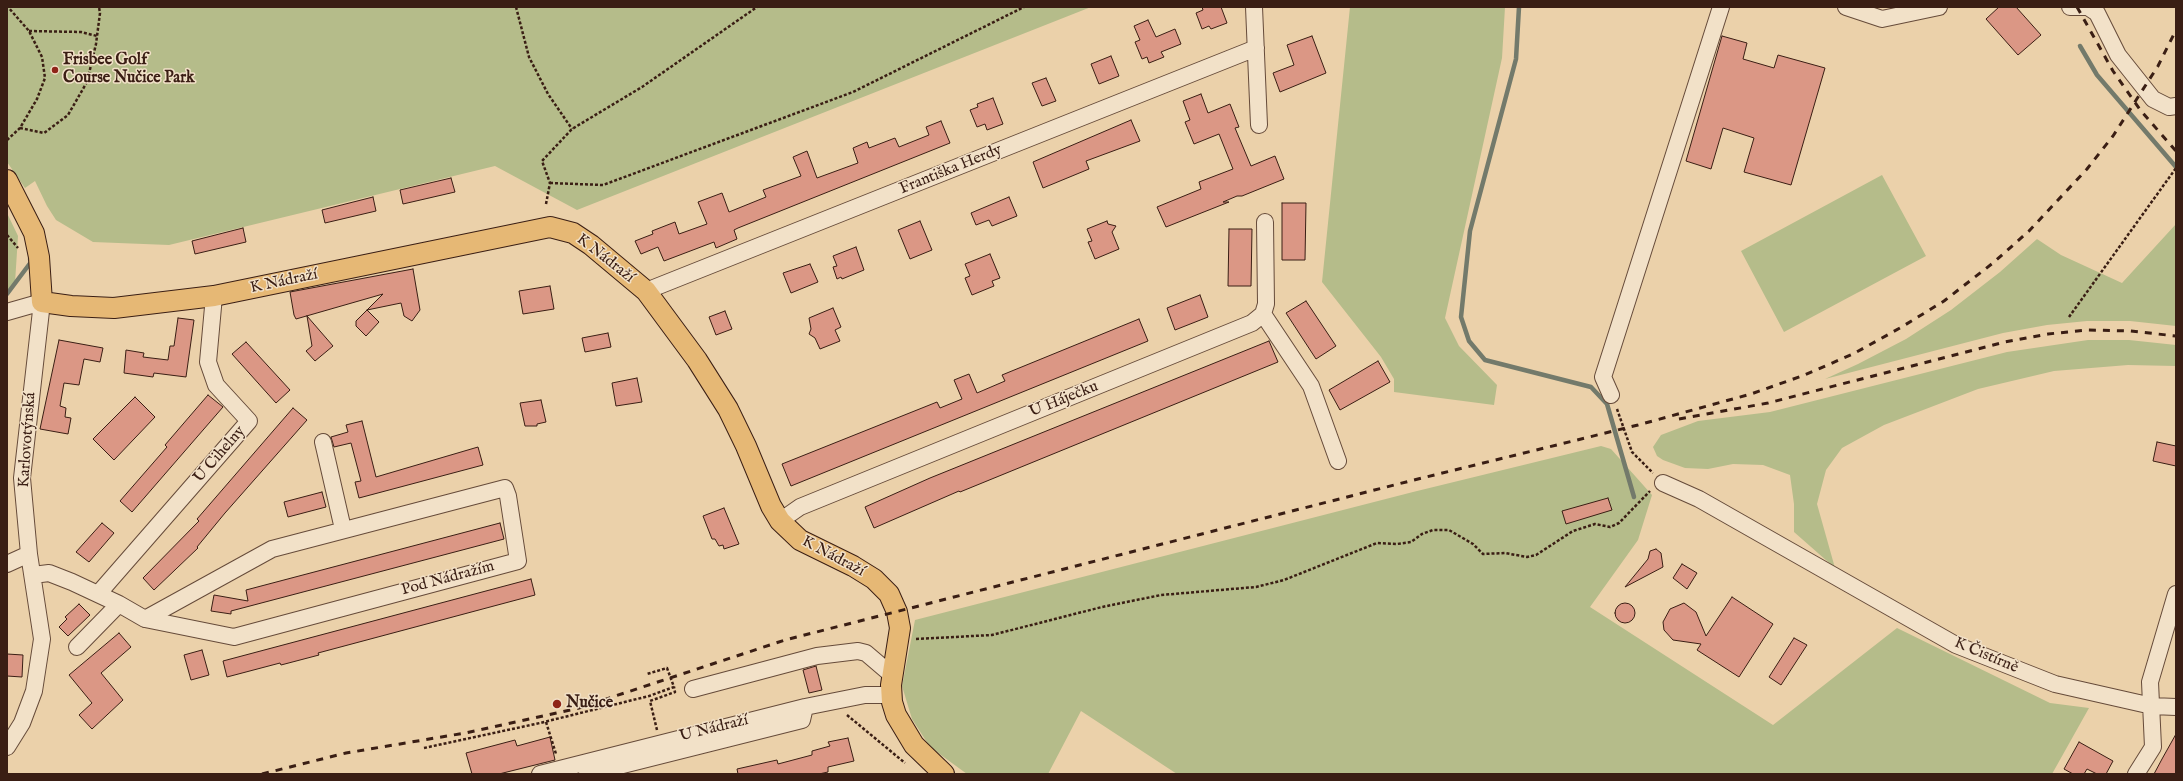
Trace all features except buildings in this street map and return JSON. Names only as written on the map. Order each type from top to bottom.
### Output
[{"type":"main road","name":"Karlovotýnská","points":[[7,180],[34,233],[39,257],[42,302]]},
{"type":"main road","name":"K Nádraží","points":[[42,302],[71,306],[114,308],[214,296],[550,228],[573,233],[591,245],[646,292],[697,360],[728,409],[746,446],[771,506],[780,521],[800,540],[853,566],[883,587],[889,594],[897,612],[900,628],[900,640],[892,685]]},
{"type":"main road","points":[[892,685],[896,715],[914,744],[944,774]]},
{"type":"street","points":[[1254,7],[1259,125]]},
{"type":"street","points":[[1611,395],[1603,378],[1721,7]]},
{"type":"street","points":[[1846,7],[1882,19],[1939,7]]},
{"type":"street","points":[[2070,7],[2088,7],[2097,13],[2118,55],[2153,99],[2169,105]]},
{"type":"street","name":"Františka Herdy","points":[[646,292],[1256,48]]},
{"type":"street","points":[[1265,222],[1266,304],[1263,314],[1311,386],[1338,461]]},
{"type":"street","name":"U Cihelny","points":[[98,594],[249,421],[216,385],[208,362],[214,296]]},
{"type":"street","points":[[7,312],[42,302]]},
{"type":"street","name":"Karlovotýnská","points":[[7,747],[22,723],[34,690],[42,639],[29,554],[22,478],[42,302]]},
{"type":"street","name":"U Háječku","points":[[780,521],[800,507],[1252,323],[1263,314]]},
{"type":"street","points":[[323,442],[343,529]]},
{"type":"street","name":"K Čistírně","points":[[1659,485],[1699,499],[1956,645],[2055,684],[2152,706],[2176,707]]},
{"type":"street","name":"Pod Nádražím","points":[[33,575],[49,573],[98,594],[145,619],[234,637],[518,560],[505,488],[272,548],[145,619]]},
{"type":"street","points":[[7,564],[29,554]]},
{"type":"street","points":[[2136,774],[2153,747],[2150,682],[2176,594]]},
{"type":"street","points":[[77,647],[118,604]]},
{"type":"street","points":[[692,689],[817,656],[858,651],[866,653],[892,685]]},
{"type":"street","name":"U Nádraží","points":[[549,770],[805,707],[865,695],[892,685]]},
{"type":"street","points":[[587,774],[802,720],[805,707]]},
{"type":"path","points":[[7,140],[20,128],[37,99],[45,78],[42,57],[29,31],[8,7]]},
{"type":"path","points":[[20,128],[44,133],[68,115],[87,82],[97,36],[99,7]]},
{"type":"path","points":[[516,7],[529,57],[548,94],[572,129]]},
{"type":"path","points":[[546,204],[550,183],[542,161],[572,129],[642,87],[757,7]]},
{"type":"path","points":[[550,183],[603,185],[853,92],[1024,7]]},
{"type":"path","points":[[29,31],[81,32],[97,36]]},
{"type":"path","points":[[2069,317],[2176,168]]},
{"type":"path","points":[[7,235],[18,248]]},
{"type":"path","points":[[900,640],[992,635],[1102,607],[1161,595],[1256,588],[1284,580],[1377,543],[1397,544],[1411,542],[1422,534],[1434,530],[1449,530],[1473,544],[1483,554],[1505,552],[1527,557],[1536,555],[1573,531],[1595,524],[1610,527],[1619,523],[1659,485],[1632,452],[1611,395]]},
{"type":"path","points":[[647,674],[667,668],[675,692],[650,701],[660,743]]},
{"type":"path","points":[[424,748],[546,722],[649,696],[674,687]]},
{"type":"path","points":[[842,700],[844,712],[908,766]]},
{"type":"path","points":[[546,722],[549,770]]},
{"type":"green space","points":[[7,7],[1091,7],[577,210],[495,166],[169,245],[93,242],[56,220],[47,206],[35,181],[25,188],[7,162]]},
{"type":"green space","points":[[1350,7],[1505,7],[1502,58],[1445,318],[1459,346],[1497,385],[1494,405],[1394,392],[1394,379],[1381,357],[1322,282]]},
{"type":"green space","points":[[1882,175],[1926,256],[1784,332],[1741,251]]},
{"type":"green space","points":[[7,213],[18,236],[15,283],[7,295]]},
{"type":"green space","points":[[2176,224],[2176,326],[2130,321],[2087,321],[2047,325],[2003,333],[1825,379],[1906,339],[1951,310],[2000,272],[2037,239],[2061,255],[2122,283]]},
{"type":"green space","points":[[2088,340],[2129,340],[2176,345],[2176,366],[2128,365],[2054,371],[1978,389],[1884,425],[1842,448],[1826,470],[1817,504],[1835,568],[1794,532],[1794,504],[1790,475],[1763,465],[1733,464],[1708,469],[1685,468],[1663,460],[1657,456],[1653,447],[1661,435],[1698,421],[1770,412],[2007,352]]},
{"type":"green space","points":[[1601,446],[1611,449],[1652,495],[1638,540],[1590,607],[1773,725],[1897,628],[2050,703],[2089,708],[2052,774],[1177,774],[1081,711],[1048,774],[967,774],[930,747],[912,719],[902,686],[915,620],[1413,492]]},
{"type":"waterway","points":[[1519,7],[1516,59],[1470,231],[1461,317],[1469,341],[1485,360],[1591,387],[1607,404],[1634,497]]},
{"type":"waterway","points":[[2080,46],[2097,75],[2176,167]]},
{"type":"waterway","points":[[7,294],[31,262],[30,259]]},
{"type":"railway","points":[[2077,7],[2113,71],[2141,111],[2176,151]]},
{"type":"railway","points":[[262,774],[346,753],[465,733],[579,708],[785,640],[1410,481],[1638,425],[1751,394],[1802,376],[1853,354],[1944,301],[1993,263],[2029,231],[2087,169],[2113,136],[2158,66],[2176,30]]},
{"type":"railway","points":[[1679,419],[1768,403],[2005,342],[2048,334],[2087,330],[2130,331],[2176,336]]},
{"type":"place","name":"Frisbee Golf Course Nučice Park","points":[[55,70]]},
{"type":"place","name":"Nučice","points":[[557,704]]}]
